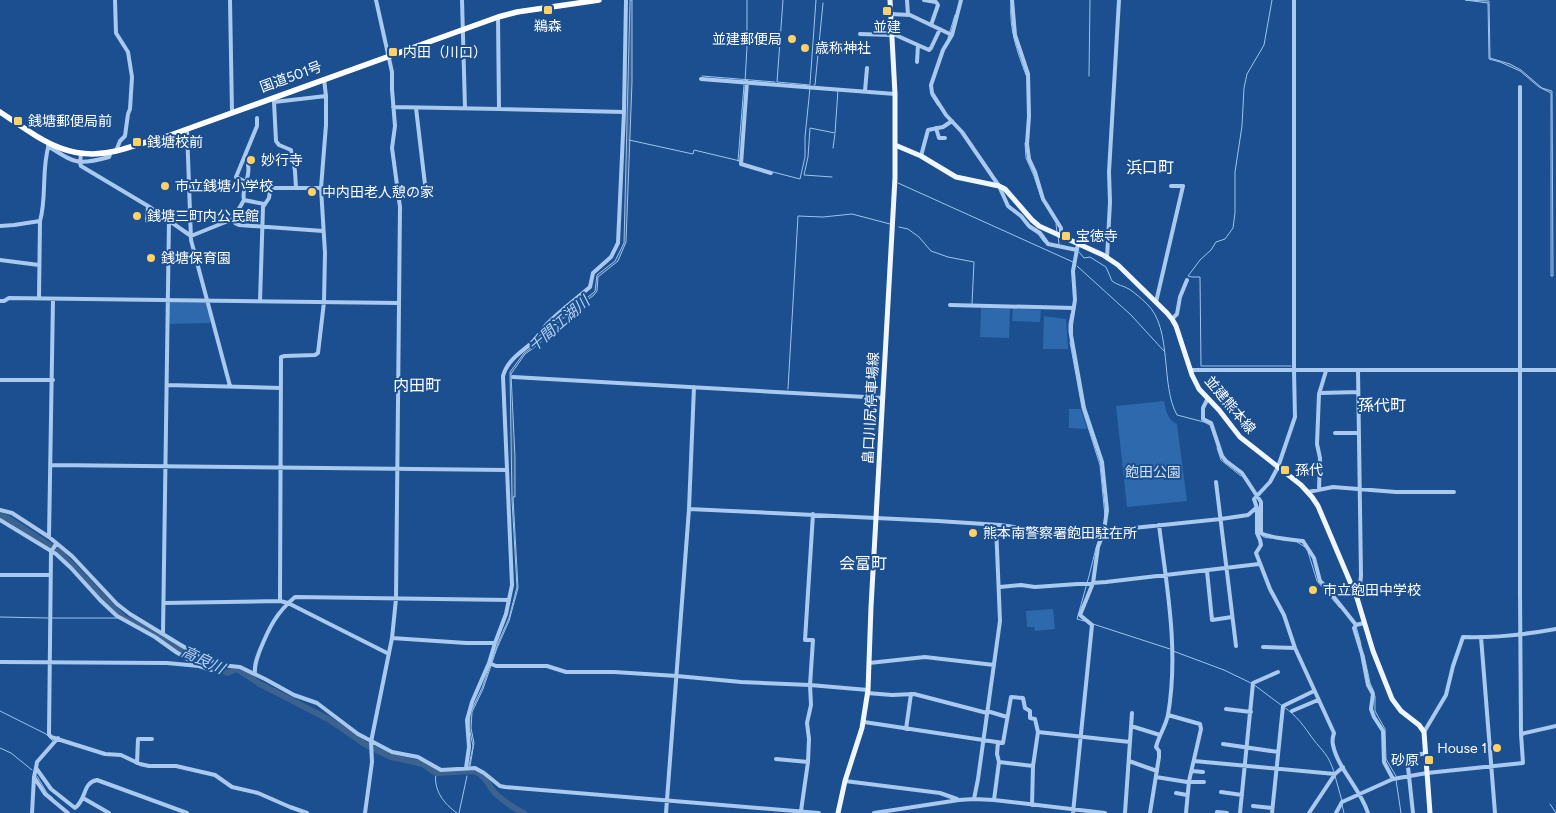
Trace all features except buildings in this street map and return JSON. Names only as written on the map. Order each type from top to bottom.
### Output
[{"type":"highway","name":"国道501号","points":[[0,112],[49,145],[63,150],[81,154],[113,152],[168,136],[232,112],[273,100],[324,79],[498,17],[517,12],[599,0]]},
{"type":"main road","name":"畠口川尻停車場線","points":[[838,813],[845,781],[864,722],[868,692],[882,398],[894,201],[895,94],[890,0]]},
{"type":"main road","points":[[895,145],[921,156],[956,177],[999,186]]},
{"type":"main road","name":"並建熊本線","points":[[999,186],[1005,189],[1039,226],[1061,236],[1077,249],[1107,258],[1118,265],[1156,302],[1172,319],[1190,370],[1199,389],[1227,419],[1240,437],[1308,492],[1318,506],[1356,598],[1392,699],[1424,732]]},
{"type":"main road","points":[[1424,732],[1430,813]]},
{"type":"street","points":[[39,298],[40,221],[44,171],[49,145],[71,161],[80,163],[94,162],[109,157],[125,136],[132,85],[128,52],[116,33],[115,0]]},
{"type":"street","points":[[230,0],[232,112]]},
{"type":"street","points":[[365,813],[372,762],[371,742],[392,638],[396,599],[400,207],[392,148],[394,126],[393,80],[376,0]]},
{"type":"street","points":[[462,0],[464,108]]},
{"type":"street","points":[[466,768],[469,747],[467,720],[472,702],[489,663],[506,614],[512,584],[503,376],[506,366],[536,339],[547,324],[590,287],[593,272],[612,257],[618,243],[624,112],[626,0]]},
{"type":"street","points":[[907,0],[908,15]]},
{"type":"street","points":[[924,0],[938,4],[931,25]]},
{"type":"street","points":[[961,0],[948,43],[943,50],[931,86],[932,93],[962,132],[999,186],[1011,210],[1018,213],[1029,226],[1040,233],[1048,244],[1077,249],[1074,271],[1075,300],[1071,335],[1084,408],[1102,462],[1107,510],[1104,531],[1098,547],[1093,583],[1080,615],[1092,625],[1073,811]]},
{"type":"street","points":[[1012,0],[1015,35],[1028,74],[1029,116],[1027,144],[1029,159],[1043,199],[1061,228],[1061,236]]},
{"type":"street","points":[[1107,258],[1110,202],[1109,172],[1119,0]]},
{"type":"street","points":[[1294,0],[1295,417],[1278,466],[1270,482],[1254,499],[1257,508],[1257,532],[1261,545],[1256,554],[1270,589],[1284,615],[1295,648],[1334,733],[1332,744],[1343,767],[1360,793],[1368,813]]},
{"type":"street","points":[[890,14],[908,15],[950,34]]},
{"type":"street","points":[[498,17],[499,110]]},
{"type":"street","points":[[860,34],[891,34],[929,50],[940,29]]},
{"type":"street","points":[[918,45],[918,62]]},
{"type":"street","points":[[865,91],[867,68]]},
{"type":"street","points":[[280,601],[281,356],[315,355],[318,353],[324,302],[325,253],[321,188],[324,174],[326,96],[324,79]]},
{"type":"street","points":[[701,79],[895,94]]},
{"type":"street","points":[[746,82],[741,164],[771,173]]},
{"type":"street","points":[[1336,813],[1342,802],[1393,779],[1427,773],[1523,763],[1520,636],[1520,87]]},
{"type":"street","points":[[296,188],[292,150],[279,145],[276,141],[273,100],[326,96]]},
{"type":"street","points":[[393,107],[624,112]]},
{"type":"street","points":[[399,193],[426,193],[416,108]]},
{"type":"street","points":[[246,182],[236,176],[257,126],[257,118]]},
{"type":"street","points":[[921,156],[928,130],[943,127],[952,121]]},
{"type":"street","points":[[187,128],[191,236],[206,300],[230,386]]},
{"type":"street","points":[[936,128],[939,138],[945,138]]},
{"type":"street","points":[[81,154],[81,166],[148,206],[191,236]]},
{"type":"street","points":[[191,236],[233,218],[244,200],[243,191],[249,169],[248,165]]},
{"type":"street","points":[[1156,302],[1183,186],[1170,186]]},
{"type":"street","points":[[260,300],[263,207],[269,198],[270,191],[272,188],[321,188]]},
{"type":"street","points":[[244,200],[264,204]]},
{"type":"street","points":[[147,221],[148,206]]},
{"type":"street","points":[[233,218],[235,223],[239,225],[323,231]]},
{"type":"street","points":[[163,633],[169,220]]},
{"type":"street","points":[[0,226],[40,221]]},
{"type":"street","points":[[0,260],[39,265]]},
{"type":"street","points":[[1172,319],[1177,314],[1180,297],[1187,280]]},
{"type":"street","points":[[0,301],[9,298],[39,298],[398,303]]},
{"type":"street","points":[[50,537],[54,299]]},
{"type":"street","points":[[950,305],[988,304],[1074,308]]},
{"type":"street","points":[[1190,370],[1556,370]]},
{"type":"street","points":[[1356,598],[1359,594],[1361,576],[1358,370]]},
{"type":"street","points":[[1319,490],[1320,393],[1326,371]]},
{"type":"street","points":[[513,377],[882,398]]},
{"type":"street","points":[[0,380],[53,380]]},
{"type":"street","points":[[167,386],[281,388]]},
{"type":"street","points":[[666,813],[689,508],[694,387]]},
{"type":"street","points":[[1320,393],[1358,392]]},
{"type":"street","points":[[1208,398],[1204,408],[1203,419],[1211,423],[1222,456],[1242,473],[1258,496],[1261,506],[1261,533],[1265,536],[1288,538],[1305,544],[1314,558],[1320,581],[1356,625]]},
{"type":"street","points":[[1335,433],[1359,432]]},
{"type":"street","points":[[52,465],[507,470]]},
{"type":"street","points":[[1216,482],[1236,646]]},
{"type":"street","points":[[1308,492],[1333,487],[1396,492],[1454,492]]},
{"type":"street","points":[[689,508],[996,525],[1056,533],[1075,530],[1104,531],[1221,519],[1248,515],[1257,508]]},
{"type":"street","points":[[0,510],[12,513],[50,537],[72,556],[116,604],[130,614],[189,650],[220,665],[240,667],[294,695],[321,705],[351,729],[371,742],[392,752],[423,759],[441,770],[466,768],[479,770],[497,784],[505,787],[819,813]]},
{"type":"street","points":[[801,812],[810,739],[807,723],[811,705],[810,685],[813,640],[805,640],[813,514]]},
{"type":"street","points":[[0,520],[71,568],[117,616],[155,637],[199,666]]},
{"type":"street","points":[[974,799],[1000,621],[996,525]]},
{"type":"street","points":[[1150,813],[1159,754],[1156,747],[1164,730],[1168,715],[1173,652],[1171,620],[1159,525]]},
{"type":"street","points":[[56,544],[50,552],[49,734],[51,737],[105,754],[121,755],[137,763],[149,766],[176,766],[215,775],[232,787],[258,792],[307,813]]},
{"type":"street","points":[[1000,587],[1021,585],[1035,587],[1093,583],[1259,564]]},
{"type":"street","points":[[1207,570],[1212,620],[1232,617]]},
{"type":"street","points":[[0,575],[50,575]]},
{"type":"street","points":[[255,674],[254,666],[268,628],[278,614],[295,597],[509,600]]},
{"type":"street","points":[[164,603],[280,601],[288,603],[389,654]]},
{"type":"street","points":[[1356,625],[1364,623]]},
{"type":"street","points":[[1356,625],[1354,628],[1362,654],[1368,685],[1373,694],[1371,709],[1383,731],[1384,762],[1393,779]]},
{"type":"street","points":[[1424,732],[1446,695],[1463,637],[1520,636],[1556,629]]},
{"type":"street","points":[[1481,637],[1495,813]]},
{"type":"street","points":[[392,638],[466,643],[495,642]]},
{"type":"street","points":[[1263,646],[1295,648]]},
{"type":"street","points":[[869,663],[925,657],[994,665]]},
{"type":"street","points":[[0,662],[167,664],[199,666],[212,670],[216,670],[220,665]]},
{"type":"street","points":[[489,663],[496,666],[547,666],[566,672],[614,672],[762,684],[810,685],[892,695],[911,694],[1007,717]]},
{"type":"street","points":[[1240,813],[1253,683],[1278,672]]},
{"type":"street","points":[[1252,806],[1272,810],[1283,706],[1314,691]]},
{"type":"street","points":[[906,729],[911,694]]},
{"type":"street","points":[[864,722],[1003,743],[1010,698],[1023,698],[1024,708],[1030,712],[1030,718],[1035,719],[1038,732],[1033,766],[1032,804]]},
{"type":"street","points":[[1292,711],[1318,700]]},
{"type":"street","points":[[1226,710],[1251,712]]},
{"type":"street","points":[[1125,813],[1132,713]]},
{"type":"street","points":[[1168,715],[1201,725],[1189,782],[1186,813]]},
{"type":"street","points":[[1131,726],[1160,735]]},
{"type":"street","points":[[1521,734],[1556,726]]},
{"type":"street","points":[[1038,732],[1130,742]]},
{"type":"street","points":[[32,813],[34,777],[37,762],[58,738]]},
{"type":"street","points":[[137,763],[138,738],[152,738]]},
{"type":"street","points":[[994,800],[999,762],[996,754],[998,742]]},
{"type":"street","points":[[1223,744],[1278,752]]},
{"type":"street","points":[[1398,759],[1426,752]]},
{"type":"street","points":[[776,759],[808,762]]},
{"type":"street","points":[[1194,761],[1335,774]]},
{"type":"street","points":[[999,762],[1033,766]]},
{"type":"street","points":[[1129,762],[1157,771]]},
{"type":"street","points":[[1309,813],[1335,774],[1343,767]]},
{"type":"street","points":[[1408,767],[1412,813]]},
{"type":"street","points":[[36,768],[51,789],[75,808],[78,806]]},
{"type":"street","points":[[1192,771],[1203,772]]},
{"type":"street","points":[[34,777],[45,794],[68,813]]},
{"type":"street","points":[[1156,777],[1189,782],[1204,782]]},
{"type":"street","points":[[78,812],[78,806],[88,784],[91,781],[97,780],[187,813]]},
{"type":"street","points":[[845,781],[940,793],[960,800]]},
{"type":"street","points":[[1221,792],[1242,794]]},
{"type":"street","points":[[1176,793],[1188,795]]},
{"type":"street","points":[[83,798],[109,813]]},
{"type":"street","points":[[874,813],[974,799],[1105,813]]},
{"type":"street","points":[[1218,812],[1227,813]]},
{"type":"green space","points":[[169,301],[205,301],[211,321],[209,323],[168,324]]},
{"type":"green space","points":[[981,308],[1010,309],[1009,338],[980,337]]},
{"type":"green space","points":[[1013,308],[1041,310],[1040,322],[1012,321]]},
{"type":"green space","points":[[1044,316],[1066,319],[1068,349],[1043,349]]},
{"type":"green space","name":"飽田公園","points":[[1164,401],[1169,417],[1177,424],[1187,501],[1127,507],[1116,406]]},
{"type":"green space","points":[[1069,409],[1081,409],[1087,429],[1069,428]]},
{"type":"green space","points":[[1053,609],[1055,629],[1035,631],[1034,627],[1027,627],[1026,611]]},
{"type":"shaded area","points":[[630,0],[632,0],[632,82],[626,242],[618,261],[598,277],[597,291],[594,295],[552,327],[539,344],[525,354],[511,374],[515,457],[515,497],[513,497],[518,588],[509,621],[497,648],[483,689],[472,712],[471,728],[474,743],[469,766],[473,746],[469,727],[470,713],[482,688],[498,643],[509,618],[517,587],[512,500],[510,372],[524,353],[539,342],[553,324],[595,291],[597,275],[615,261],[624,243]]},
{"type":"shaded area","points":[[1465,0],[1489,1],[1490,58],[1510,64],[1521,70],[1542,88],[1552,91],[1553,276],[1551,276],[1551,93],[1539,87],[1520,71],[1489,59],[1488,3]]},
{"type":"waterway","points":[[745,82],[747,0]]},
{"type":"waterway","points":[[783,0],[777,82],[810,85]]},
{"type":"waterway","points":[[810,84],[816,0]]},
{"type":"waterway","points":[[1089,76],[1090,0]]},
{"type":"waterway","points":[[1272,0],[1264,45],[1247,74],[1244,88],[1242,126],[1235,172],[1233,228],[1225,239],[1216,242],[1188,276],[1200,277],[1201,366],[1291,366]]},
{"type":"waterway","points":[[814,85],[823,3]]},
{"type":"waterway","points":[[1011,4],[1012,31],[1026,75]]},
{"type":"waterway","points":[[948,38],[955,15]]},
{"type":"waterway","points":[[702,76],[775,82]]},
{"type":"waterway","points":[[738,161],[744,85]]},
{"type":"waterway","points":[[773,172],[800,179],[805,157],[810,88]]},
{"type":"waterway","points":[[832,177],[804,175],[808,157],[810,128],[835,133],[838,90]]},
{"type":"waterway","points":[[931,95],[938,106]]},
{"type":"waterway","points":[[833,148],[835,134]]},
{"type":"waterway","points":[[629,140],[693,154],[694,150],[740,161]]},
{"type":"waterway","points":[[1025,143],[1026,158],[1041,197]]},
{"type":"waterway","points":[[898,183],[1073,262]]},
{"type":"waterway","points":[[1008,208],[1015,213]]},
{"type":"waterway","points":[[788,389],[798,216],[823,217],[852,214],[890,224]]},
{"type":"waterway","points":[[1056,224],[1057,232]]},
{"type":"waterway","points":[[899,227],[908,229],[919,237],[931,251],[948,257],[974,262],[972,304]]},
{"type":"waterway","points":[[1029,228],[1038,234],[1044,242]]},
{"type":"waterway","points":[[1058,236],[1059,244]]},
{"type":"waterway","points":[[1079,252],[1084,258],[1090,257],[1106,267],[1112,281],[1129,289],[1147,304],[1155,315],[1160,328],[1169,389],[1177,415],[1210,425]]},
{"type":"waterway","points":[[1077,266],[1131,315],[1164,351]]},
{"type":"waterway","points":[[1069,333],[1071,314]]},
{"type":"waterway","points":[[1070,342],[1082,408],[1100,465],[1105,516]]},
{"type":"waterway","points":[[1217,448],[1221,460],[1241,476]]},
{"type":"waterway","name":"高良川","points":[[0,515],[61,553],[124,618],[157,634],[190,657],[213,665],[227,673],[237,669],[260,684],[330,720],[366,745],[391,757],[423,764],[436,773],[474,771],[485,779],[497,795],[524,813]]},
{"type":"waterway","points":[[1084,621],[1077,619],[1103,527]]},
{"type":"waterway","points":[[1259,529],[1260,534],[1266,538],[1271,538]]},
{"type":"waterway","points":[[1297,542],[1305,547]]},
{"type":"waterway","points":[[1308,552],[1317,581],[1340,608]]},
{"type":"waterway","points":[[0,617],[48,618]]},
{"type":"waterway","points":[[52,618],[118,618]]},
{"type":"waterway","points":[[1093,624],[1170,649]]},
{"type":"waterway","points":[[1356,626],[1361,644]]},
{"type":"waterway","points":[[1173,651],[1224,670],[1253,684],[1281,705]]},
{"type":"waterway","points":[[1364,655],[1370,683],[1374,692]]},
{"type":"waterway","points":[[1375,696],[1375,711],[1385,729],[1386,759],[1396,776]]},
{"type":"waterway","points":[[1284,707],[1300,722],[1325,754],[1334,772]]},
{"type":"waterway","points":[[0,711],[46,734],[54,742]]},
{"type":"waterway","points":[[0,748],[11,753],[32,770]]},
{"type":"waterway","name":"高良川","points":[[436,773],[436,785],[440,796],[457,813]]},
{"type":"waterway","points":[[37,776],[47,793],[53,798]]},
{"type":"waterway","points":[[459,813],[467,776]]},
{"type":"waterway","points":[[1335,776],[1342,801]]},
{"type":"waterway","points":[[1396,780],[1401,813]]},
{"type":"waterway","points":[[1550,804],[1556,813]]},
{"type":"waterway","points":[[1342,805],[1344,813]]},
{"type":"place","name":"鵜森","points":[[548,10]]},
{"type":"place","name":"並建","points":[[887,11]]},
{"type":"place","name":"並建郵便局","points":[[792,39]]},
{"type":"place","name":"歳称神社","points":[[805,48]]},
{"type":"place","name":"内田（川口）","points":[[393,52]]},
{"type":"place","name":"銭塘郵便局前","points":[[18,121]]},
{"type":"place","name":"銭塘校前","points":[[137,142]]},
{"type":"place","name":"妙行寺","points":[[251,160]]},
{"type":"place","name":"市立銭塘小学校","points":[[165,186]]},
{"type":"place","name":"中内田老人憩の家","points":[[312,192]]},
{"type":"place","name":"銭塘三町内公民館","points":[[137,216]]},
{"type":"place","name":"宝徳寺","points":[[1066,236]]},
{"type":"place","name":"銭塘保育園","points":[[151,258]]},
{"type":"place","name":"孫代","points":[[1285,470]]},
{"type":"place","name":"熊本南警察署飽田駐在所","points":[[973,533]]},
{"type":"place","name":"市立飽田中学校","points":[[1313,590]]},
{"type":"place","name":"House 1","points":[[1497,748]]},
{"type":"place","name":"砂原","points":[[1429,760]]},
{"type":"district","name":"浜口町","points":[[1150,167]]},
{"type":"district","name":"内田町","points":[[417,385]]},
{"type":"district","name":"孫代町","points":[[1382,405]]},
{"type":"district","name":"会富町","points":[[863,563]]},
{"type":"water label","name":"千間江湖川","points":[[559,324]]}]
